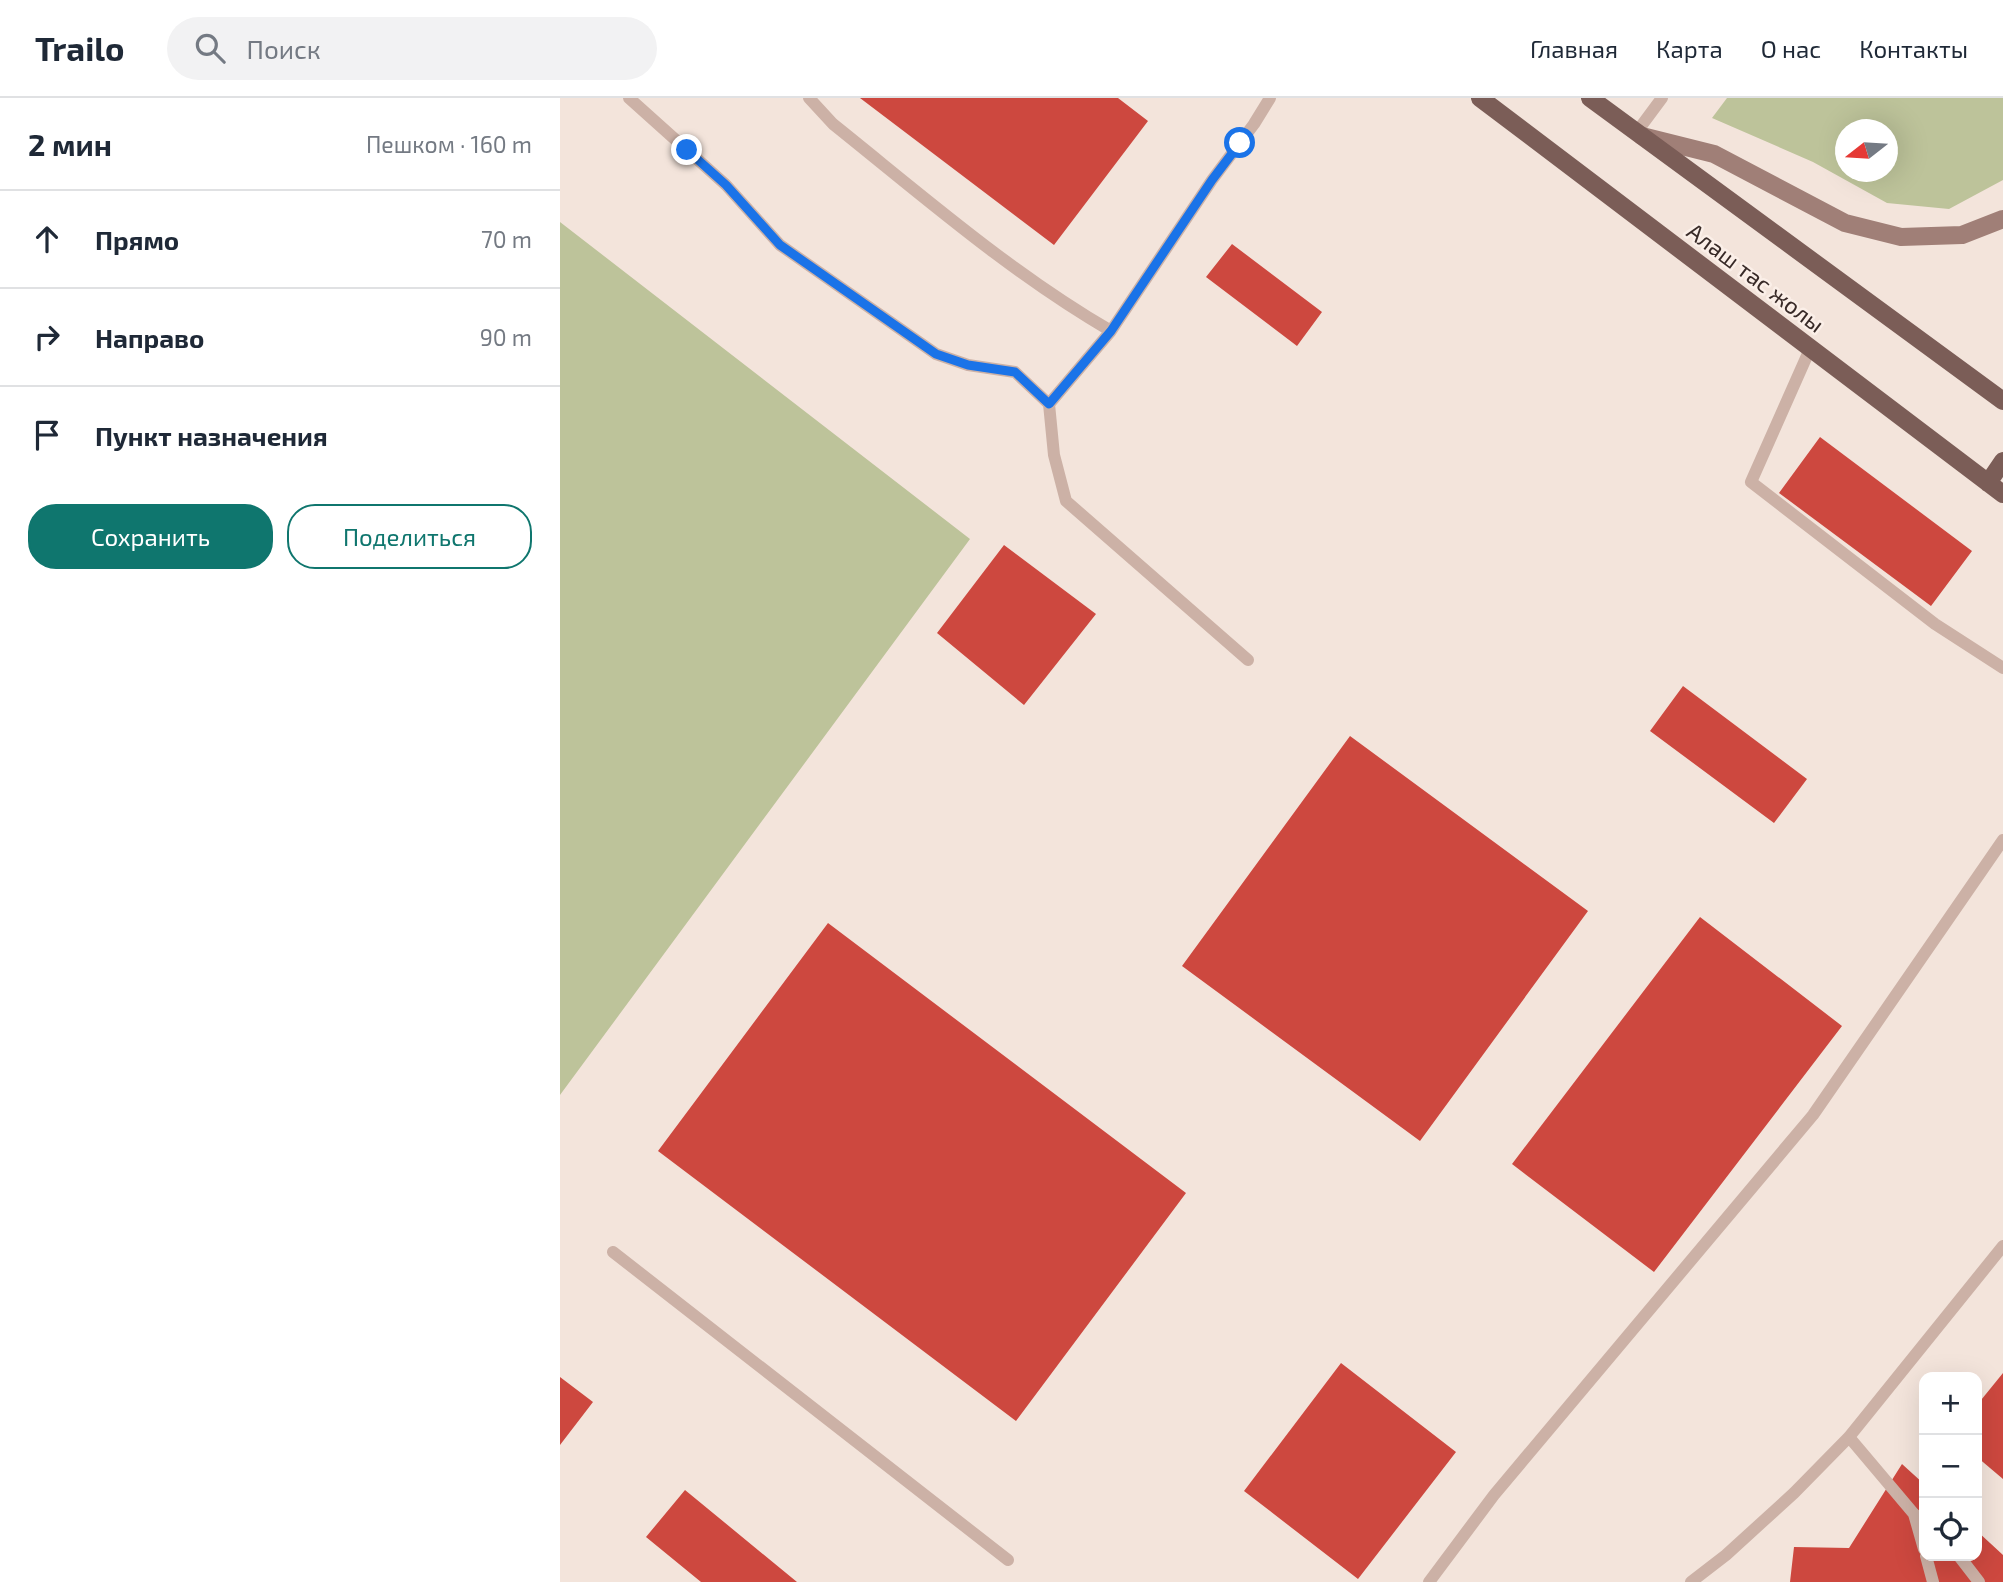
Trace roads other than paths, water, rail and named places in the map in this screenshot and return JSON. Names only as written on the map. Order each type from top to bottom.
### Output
[{"type":"main road","name":"Алаш тас жолы","points":[[1480,98],[2003,494]]},
{"type":"main road","name":"Алаш тас жолы","points":[[1591,98],[2003,401]]},
{"type":"main road","points":[[1638,134],[1714,154],[1845,223],[1902,237],[1962,235],[2003,219]]},
{"type":"main road","points":[[1988,483],[2003,461]]},
{"type":"lane","points":[[629,98],[726,185],[780,245],[936,354],[968,365],[1015,372],[1049,404],[1054,455],[1066,501],[1248,660]]},
{"type":"lane","points":[[809,98],[833,124],[1020,273],[1073,310],[1111,331]]},
{"type":"lane","points":[[1049,404],[1111,331],[1270,98]]},
{"type":"lane","points":[[1638,134],[1662,98]]},
{"type":"lane","points":[[1810,349],[1751,482],[1936,624],[2003,668]]},
{"type":"lane","points":[[1429,1582],[1494,1495],[1813,1115],[2003,840]]},
{"type":"lane","points":[[1690,1582],[1726,1555],[1794,1493],[1849,1437],[2003,1246]]},
{"type":"lane","points":[[613,1252],[1008,1559]]},
{"type":"lane","points":[[1849,1437],[1919,1518]]},
{"type":"lane","points":[[1927,1561],[1933,1582]]},
{"type":"lane","points":[[1963,1561],[1979,1582]]}]
